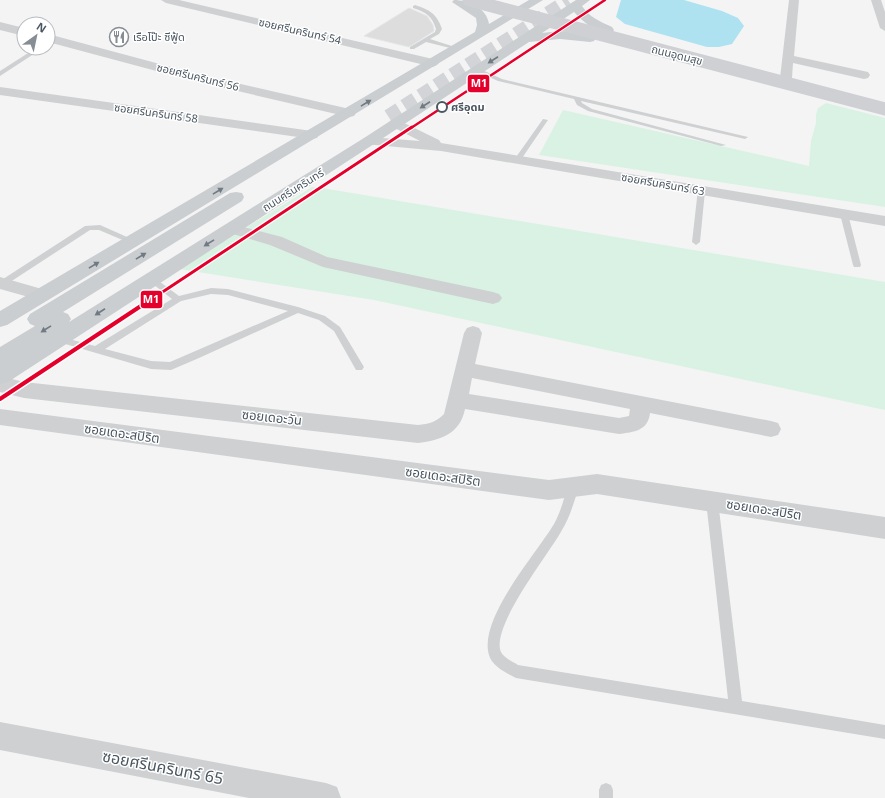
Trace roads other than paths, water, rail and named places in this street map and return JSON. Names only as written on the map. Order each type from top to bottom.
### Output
[{"type":"main road","points":[[0,320],[537,0]]},
{"type":"main road","points":[[464,1],[482,17],[483,25],[480,34]]},
{"type":"main road","name":"ถนนอุดมสุข","points":[[464,1],[885,109]]},
{"type":"main road","points":[[580,2],[578,9],[592,22],[608,30]]},
{"type":"main road","name":"ถนนศรีนครินทร์","points":[[0,342],[387,117],[458,83],[471,65],[526,38],[580,2]]},
{"type":"main road","points":[[526,38],[560,35],[590,38]]},
{"type":"main road","points":[[430,64],[457,58],[471,65]]},
{"type":"main road","name":"ถนนศรีนครินทร์","points":[[0,376],[369,141],[387,117]]},
{"type":"main road","name":"ถนนศรีนครินทร์","points":[[0,357],[387,117]]},
{"type":"street","name":"ซอยศรีนครินทร์ 54","points":[[166,0],[430,64]]},
{"type":"street","points":[[876,0],[885,28]]},
{"type":"street","points":[[786,78],[792,1]]},
{"type":"street","points":[[0,26],[16,30]]},
{"type":"street","name":"ซอยศรีนครินทร์ 56","points":[[56,42],[196,77],[349,113]]},
{"type":"street","points":[[788,58],[864,75]]},
{"type":"street","name":"ซอยศรีนครินทร์ 58","points":[[0,91],[312,135]]},
{"type":"street","name":"ซอยศรีนครินทร์ 63","points":[[387,117],[441,147]]},
{"type":"street","name":"ซอยศรีนครินทร์ 63","points":[[369,141],[441,147],[885,221]]},
{"type":"street","points":[[232,228],[276,241],[323,262],[493,298]]},
{"type":"street","points":[[0,283],[43,295]]},
{"type":"street","name":"ซอยเดอะวัน","points":[[0,384],[24,390],[418,434],[435,432],[445,428],[453,418],[473,333]]},
{"type":"street","points":[[465,369],[771,429]]},
{"type":"street","points":[[457,400],[619,426],[634,424],[639,419],[641,403]]},
{"type":"street","name":"ซอยเดอะสปิริต","points":[[0,417],[549,490],[597,484],[885,528]]},
{"type":"street","name":"ซอยศรีนครินทร์ 65","points":[[0,736],[326,798]]},
{"type":"lane","points":[[412,48],[437,33],[439,29],[435,17],[432,14],[416,7]]},
{"type":"lane","points":[[426,40],[456,49]]},
{"type":"lane","points":[[0,74],[28,56]]},
{"type":"lane","points":[[471,65],[500,80],[744,137]]},
{"type":"lane","points":[[577,98],[579,104],[590,110],[723,145]]},
{"type":"lane","points":[[518,160],[545,120]]},
{"type":"lane","points":[[696,242],[701,191]]},
{"type":"lane","points":[[844,214],[858,266]]},
{"type":"lane","points":[[0,283],[88,228],[100,227],[132,241]]},
{"type":"lane","points":[[152,279],[178,299]]},
{"type":"lane","points":[[96,350],[178,299],[211,291],[228,292],[298,310],[322,318],[337,329],[359,367]]},
{"type":"lane","points":[[58,339],[151,365],[171,366],[298,310]]},
{"type":"lane","points":[[573,487],[568,507],[558,529],[501,615],[493,642],[494,654],[501,662],[516,671],[885,732]]},
{"type":"lane","points":[[712,501],[736,707]]},
{"type":"water","points":[[621,0],[684,0],[722,11],[738,18],[744,26],[732,44],[719,47],[707,47],[625,24],[616,17]]},
{"type":"tunnel","points":[[388,116],[568,0]]},
{"type":"place","name":"เรือโป๊ะ ซีฟู้ด","points":[[119,37]]},
{"type":"place","name":"ศรีอุดม","points":[[442,107]]}]
